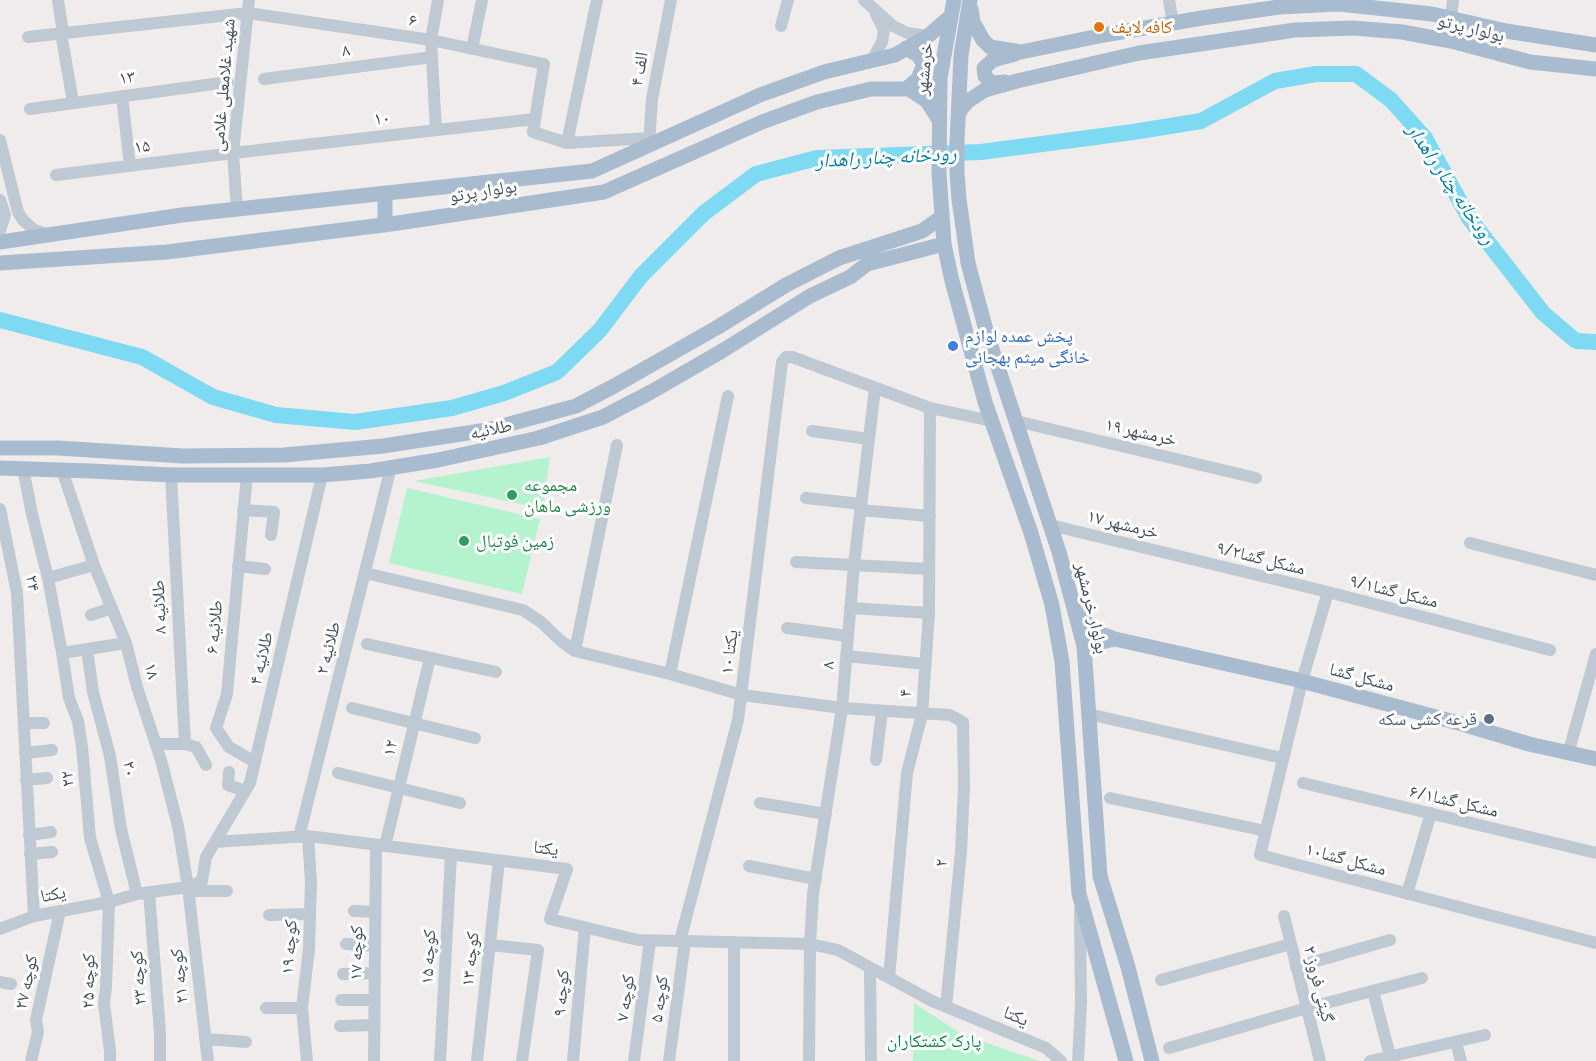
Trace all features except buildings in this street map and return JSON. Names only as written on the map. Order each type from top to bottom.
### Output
[{"type":"main road","name":"خرمشهر","points":[[954,0],[940,78],[939,173],[944,244],[985,402],[1031,533],[1052,605],[1062,662],[1079,894],[1126,1061]]},
{"type":"main road","name":"بولوار پرتو","points":[[970,0],[973,22],[983,40],[990,47],[1021,52],[1173,23],[1279,7],[1339,4],[1432,14],[1538,37],[1596,45]]},
{"type":"main road","name":"خرمشهر","points":[[957,172],[961,55],[970,0]]},
{"type":"main road","name":"بولوار پرتو","points":[[0,242],[182,215],[592,171],[649,141],[752,99],[824,72],[894,55],[928,36],[950,17]]},
{"type":"main road","name":"بولوار پرتو","points":[[958,116],[968,101],[985,90],[1017,81],[1139,53],[1295,30],[1353,28],[1402,32],[1451,41],[1530,62],[1596,69]]},
{"type":"main road","points":[[1530,62],[1538,37]]},
{"type":"main road","points":[[906,48],[918,55],[924,64],[918,79],[906,89]]},
{"type":"main road","points":[[1017,81],[992,82],[985,76],[984,68],[993,60],[1021,52]]},
{"type":"main road","name":"بولوار پرتو","points":[[0,263],[167,252],[385,225],[604,192],[762,122],[817,102],[871,89],[906,89]]},
{"type":"main road","points":[[906,89],[927,101],[939,120]]},
{"type":"main road","points":[[752,99],[762,122]]},
{"type":"main road","name":"بولوار خرمشهر","points":[[957,172],[968,262],[987,334],[1050,525],[1084,646],[1100,876],[1128,967],[1152,1061]]},
{"type":"main road","points":[[385,194],[385,225]]},
{"type":"main road","name":"طلائیه","points":[[7,448],[58,448],[183,456],[284,455],[383,446],[487,429],[576,406],[718,327],[786,285],[839,258],[922,231],[942,217]]},
{"type":"main road","name":"طلائیه","points":[[12,468],[171,476],[322,475],[438,460],[539,438],[603,417],[651,392],[810,296],[850,277],[867,264],[944,244]]},
{"type":"main road","points":[[1075,611],[1096,632],[1116,639]]},
{"type":"main road","points":[[1084,646],[1116,639]]},
{"type":"main road","name":"مشکل گشا","points":[[1116,639],[1302,681],[1568,754],[1596,759]]},
{"type":"street","points":[[58,0],[73,102]]},
{"type":"street","points":[[436,130],[431,40],[438,0]]},
{"type":"street","points":[[472,49],[482,0]]},
{"type":"street","points":[[567,143],[597,0]]},
{"type":"street","name":"۴ الف","points":[[649,141],[652,99],[671,0]]},
{"type":"street","points":[[781,26],[788,0]]},
{"type":"street","points":[[1169,0],[1173,23]]},
{"type":"street","points":[[1451,19],[1454,0]]},
{"type":"street","points":[[869,4],[893,26],[907,33],[928,36]]},
{"type":"street","points":[[869,4],[884,30],[882,42],[872,60]]},
{"type":"street","name":"۶","points":[[28,37],[249,6],[544,64],[535,119]]},
{"type":"street","name":"شهید غلامعلی غلامی","points":[[237,210],[233,153],[249,6]]},
{"type":"street","name":"۸","points":[[264,80],[432,57]]},
{"type":"street","name":"۱۳","points":[[30,108],[228,82]]},
{"type":"street","points":[[122,96],[130,166]]},
{"type":"street","points":[[535,119],[533,132],[567,143],[649,141]]},
{"type":"street","name":"۱۰","points":[[233,153],[535,119]]},
{"type":"street","points":[[0,140],[20,215],[33,229],[49,236]]},
{"type":"street","name":"۱۵","points":[[56,175],[233,153]]},
{"type":"street","points":[[0,200],[4,215],[2,225],[16,221],[20,215]]},
{"type":"street","name":"۱۰ یکتا","points":[[683,941],[738,720],[783,362],[786,357],[792,357],[874,388]]},
{"type":"street","points":[[874,388],[930,408],[992,421]]},
{"type":"street","name":"۸","points":[[810,944],[813,894],[842,708],[854,565],[874,388]]},
{"type":"street","points":[[670,674],[728,396]]},
{"type":"street","name":"۴","points":[[889,978],[907,772],[921,714],[929,613],[930,408]]},
{"type":"street","name":"۱۹ خرمشهر","points":[[1017,421],[1256,477]]},
{"type":"street","points":[[812,431],[868,439]]},
{"type":"street","points":[[575,651],[617,445]]},
{"type":"street","name":"۲۲","points":[[7,448],[12,468],[32,514],[48,578],[69,698],[78,721],[90,838],[109,902]]},
{"type":"street","name":"طلائیه ۲","points":[[304,837],[392,467]]},
{"type":"street","name":"۱۸","points":[[62,470],[94,565],[126,643],[178,826],[188,889]]},
{"type":"street","name":"طلائیه ۶","points":[[247,475],[227,694],[216,728],[229,747],[255,762]]},
{"type":"street","name":"طلائیه ۴","points":[[215,842],[250,783],[322,475]]},
{"type":"street","name":"طلائیه ۸","points":[[171,476],[185,744]]},
{"type":"street","points":[[806,498],[930,516]]},
{"type":"street","name":"۲۴","points":[[0,509],[17,593],[34,916]]},
{"type":"street","points":[[243,510],[274,512],[271,535]]},
{"type":"street","name":"۱۷ خرمشهر","points":[[1050,525],[1186,558]]},
{"type":"street","points":[[1470,543],[1596,575]]},
{"type":"street","name":"مشکل گشا۹/۲","points":[[1186,558],[1328,592]]},
{"type":"street","points":[[796,561],[929,569]]},
{"type":"street","points":[[48,578],[94,565]]},
{"type":"street","points":[[238,566],[265,569]]},
{"type":"street","points":[[365,573],[523,610],[575,651],[670,674],[742,695],[842,708],[921,714]]},
{"type":"street","name":"مشکل گشا۹/۱","points":[[1328,592],[1550,650]]},
{"type":"street","name":"مشکل گشا۱۰","points":[[1328,592],[1282,758],[1260,855],[1596,943]]},
{"type":"street","points":[[91,615],[112,608]]},
{"type":"street","points":[[850,608],[929,613]]},
{"type":"street","points":[[787,628],[848,636]]},
{"type":"street","points":[[62,653],[126,643]]},
{"type":"street","points":[[366,644],[496,672]]},
{"type":"street","name":"۲۰","points":[[87,649],[93,692],[110,756],[121,829],[143,893]]},
{"type":"street","points":[[1568,754],[1596,654]]},
{"type":"street","points":[[846,656],[925,664]]},
{"type":"street","name":"۱۲","points":[[380,846],[399,788],[430,658]]},
{"type":"street","points":[[352,708],[475,738]]},
{"type":"street","points":[[876,760],[882,711]]},
{"type":"street","name":"۲","points":[[921,714],[950,715],[963,723],[964,788],[961,851],[946,1007]]},
{"type":"street","points":[[1097,716],[1282,758]]},
{"type":"street","points":[[24,723],[44,723]]},
{"type":"street","points":[[156,744],[185,744],[196,747],[206,765]]},
{"type":"street","points":[[25,753],[52,750]]},
{"type":"street","points":[[229,772],[228,784],[245,791]]},
{"type":"street","points":[[338,773],[460,803]]},
{"type":"street","points":[[26,780],[47,778]]},
{"type":"street","name":"مشکل گشا۶/۱","points":[[1304,783],[1596,853]]},
{"type":"street","points":[[1110,798],[1266,831]]},
{"type":"street","points":[[760,803],[826,814]]},
{"type":"street","points":[[1407,894],[1431,813]]},
{"type":"street","points":[[29,835],[51,832]]},
{"type":"street","name":"یکتا","points":[[215,842],[304,837],[567,869],[550,919],[638,940],[810,944],[838,950],[946,1007],[1046,1048],[1061,1061]]},
{"type":"street","name":"کوچه ۱۹","points":[[304,837],[311,882],[309,949],[303,1008],[307,1061]]},
{"type":"street","points":[[188,889],[202,881],[206,857],[215,842]]},
{"type":"street","name":"کوچه ۱۷","points":[[374,1061],[375,912],[380,846]]},
{"type":"street","points":[[30,854],[52,852]]},
{"type":"street","name":"کوچه ۱۵","points":[[440,1061],[451,855]]},
{"type":"street","name":"کوچه ۱۳","points":[[477,1061],[499,861]]},
{"type":"street","points":[[750,866],[816,879]]},
{"type":"street","name":"یکتا","points":[[1,932],[34,916],[143,893],[188,889],[227,891]]},
{"type":"street","name":"کوچه ۲۱","points":[[188,889],[208,1061]]},
{"type":"street","name":"کوچه ۲۳","points":[[143,893],[160,1033],[160,1061]]},
{"type":"street","points":[[1078,1061],[1081,1003],[1079,894]]},
{"type":"street","name":"کوچه ۲۵","points":[[109,902],[104,1004],[110,1061]]},
{"type":"street","name":"کوچه ۲۷","points":[[32,1061],[38,1032],[36,1020],[60,911]]},
{"type":"street","points":[[354,911],[375,912]]},
{"type":"street","points":[[269,915],[310,914]]},
{"type":"street","name":"گیتی فروز ۲","points":[[1284,916],[1320,1061]]},
{"type":"street","name":"کوچه ۹","points":[[573,1061],[585,927]]},
{"type":"street","points":[[1296,967],[1390,940]]},
{"type":"street","name":"کوچه ۷","points":[[634,1061],[650,941]]},
{"type":"street","name":"کوچه ۵","points":[[669,1061],[683,941]]},
{"type":"street","points":[[734,942],[734,1061]]},
{"type":"street","points":[[346,944],[375,946]]},
{"type":"street","points":[[809,1061],[810,944]]},
{"type":"street","points":[[1161,980],[1291,944]]},
{"type":"street","points":[[490,945],[538,950],[522,1061]]},
{"type":"street","points":[[870,968],[870,1061]]},
{"type":"street","points":[[343,974],[374,973]]},
{"type":"street","points":[[1169,1048],[1422,978]]},
{"type":"street","points":[[1373,991],[1390,1056]]},
{"type":"street","points":[[341,1000],[374,1000]]},
{"type":"street","points":[[266,1008],[303,1008]]},
{"type":"street","points":[[340,1026],[374,1025]]},
{"type":"street","points":[[1370,1061],[1485,1035]]},
{"type":"street","points":[[205,1039],[246,1042]]},
{"type":"street","points":[[1456,1042],[1461,1061]]},
{"type":"green space","name":"مجموعه ورزشی ماهان","points":[[550,457],[543,509],[414,481]]},
{"type":"green space","name":"زمین فوتبال","points":[[407,488],[540,519],[522,594],[389,563]]},
{"type":"green space","name":"پارک کشتکاران","points":[[914,1003],[961,1034],[1039,1061],[913,1061]]},
{"type":"waterway","name":"رودخانه چنار راهدار","points":[[0,320],[142,357],[213,397],[276,415],[355,422],[452,408],[504,393],[557,372],[600,330],[641,276],[704,213],[756,174],[817,158],[981,152],[1201,121],[1275,81],[1316,74],[1356,74],[1391,100],[1425,138],[1469,218],[1543,313],[1576,341],[1596,342]]},
{"type":"place","name":"کافه لایف","points":[[1099,27]]},
{"type":"place","name":"پخش عمده لوازم خانگی میثم بهجانی","points":[[953,346]]},
{"type":"place","name":"مجموعه ورزشی ماهان","points":[[512,495]]},
{"type":"place","name":"زمین فوتبال","points":[[464,541]]},
{"type":"place","name":"قرعه کشی سکه","points":[[1489,719]]}]
